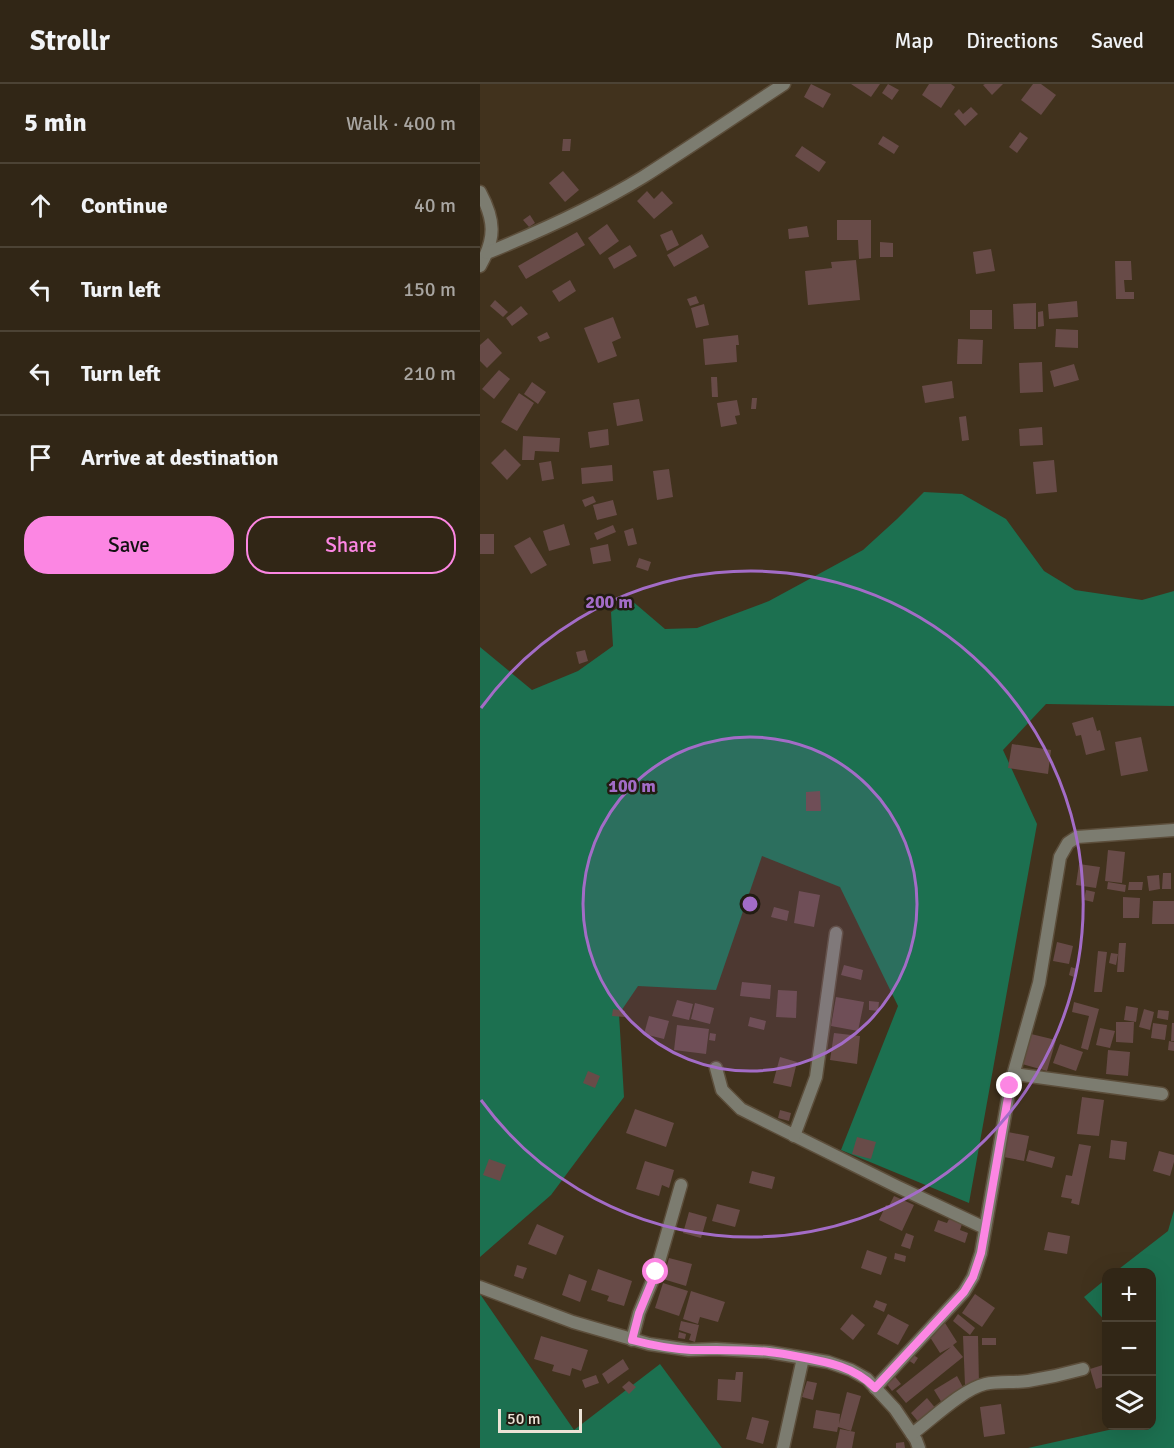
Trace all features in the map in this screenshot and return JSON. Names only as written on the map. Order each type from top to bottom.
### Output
[{"type":"street","points":[[488,253],[573,215],[641,178],[784,84]]},
{"type":"street","points":[[480,192],[489,208],[493,229],[488,253],[480,266]]},
{"type":"street","points":[[875,1388],[964,1292],[973,1277],[981,1253],[1007,1105],[1039,983],[1060,857],[1068,843],[1077,837],[1174,830]]},
{"type":"street","points":[[795,1136],[816,1077],[836,933]]},
{"type":"street","points":[[716,1068],[723,1090],[741,1109],[985,1228]]},
{"type":"street","points":[[1014,1074],[1162,1094]]},
{"type":"street","points":[[632,1340],[639,1313],[656,1272],[681,1185]]},
{"type":"street","points":[[480,1287],[573,1322],[649,1344],[689,1350],[769,1352],[828,1362],[851,1370],[867,1379],[896,1409],[919,1448]]},
{"type":"street","points":[[783,1448],[803,1358]]},
{"type":"street","points":[[912,1434],[963,1394],[977,1387],[986,1384],[1056,1377],[1083,1369]]},
{"type":"green space","points":[[924,492],[962,494],[1006,519],[1044,571],[1075,590],[1142,600],[1174,591],[1174,706],[1046,704],[1003,750],[1037,824],[969,1203],[841,1150],[898,1006],[840,887],[762,856],[716,990],[638,986],[619,1014],[624,1097],[551,1195],[480,1257],[480,647],[532,690],[578,671],[613,646],[611,612],[631,600],[665,629],[697,628],[769,601],[863,550]]},
{"type":"green space","points":[[1174,1210],[1174,1448],[1028,1448],[1109,1430],[1156,1430],[1156,1268],[1120,1268],[1168,1231]]},
{"type":"green space","points":[[1102,1282],[1102,1317],[1084,1297]]},
{"type":"green space","points":[[480,1294],[574,1430],[660,1364],[722,1448],[480,1448]]},
{"type":"building","points":[[811,84],[831,94],[823,108],[804,97]]},
{"type":"building","points":[[851,84],[880,84],[871,97]]},
{"type":"building","points":[[888,84],[899,90],[892,100],[882,93]]},
{"type":"building","points":[[929,84],[951,84],[955,87],[941,108],[922,95]]},
{"type":"building","points":[[1003,84],[992,95],[983,85]]},
{"type":"building","points":[[1033,84],[1041,84],[1056,95],[1041,115],[1021,100]]},
{"type":"building","points":[[971,107],[978,114],[965,126],[954,114],[959,109],[963,114]]},
{"type":"building","points":[[1020,132],[1028,138],[1017,153],[1009,147]]},
{"type":"building","points":[[883,136],[899,146],[894,154],[878,144]]},
{"type":"building","points":[[563,139],[571,139],[570,151],[562,151]]},
{"type":"building","points":[[802,146],[826,162],[819,172],[795,156]]},
{"type":"building","points":[[563,171],[579,190],[565,202],[549,183]]},
{"type":"building","points":[[647,191],[654,199],[662,191],[673,203],[654,219],[637,201]]},
{"type":"building","points":[[530,215],[535,223],[529,227],[523,220]]},
{"type":"building","points":[[837,220],[871,220],[871,258],[859,259],[858,240],[837,240]]},
{"type":"building","points":[[607,224],[619,241],[600,255],[588,238]]},
{"type":"building","points":[[807,226],[809,237],[789,239],[788,229]]},
{"type":"building","points":[[672,230],[679,245],[667,251],[660,235]]},
{"type":"building","points":[[577,232],[585,245],[526,279],[518,266]]},
{"type":"building","points":[[702,234],[709,247],[674,267],[667,255]]},
{"type":"building","points":[[880,242],[893,243],[893,257],[880,257]]},
{"type":"building","points":[[630,245],[637,256],[614,269],[608,258]]},
{"type":"building","points":[[991,249],[995,271],[976,274],[973,252]]},
{"type":"building","points":[[856,260],[860,300],[808,305],[805,271],[832,268],[831,262]]},
{"type":"building","points":[[1115,261],[1131,261],[1132,280],[1124,280],[1125,292],[1134,292],[1134,299],[1116,299]]},
{"type":"building","points":[[570,280],[576,291],[559,302],[552,291]]},
{"type":"building","points":[[696,296],[699,303],[690,306],[687,299]]},
{"type":"building","points":[[495,300],[508,312],[503,317],[490,306]]},
{"type":"building","points":[[1077,301],[1078,317],[1049,319],[1048,304]]},
{"type":"building","points":[[1036,303],[1036,329],[1014,329],[1013,304]]},
{"type":"building","points":[[704,304],[709,325],[696,328],[691,308]]},
{"type":"building","points":[[521,306],[528,314],[512,326],[506,318]]},
{"type":"building","points":[[970,310],[992,310],[992,329],[970,329]]},
{"type":"building","points":[[1043,311],[1044,326],[1038,327],[1038,312]]},
{"type":"building","points":[[613,317],[621,338],[612,342],[617,356],[598,363],[584,328]]},
{"type":"building","points":[[1056,329],[1078,330],[1078,348],[1055,347]]},
{"type":"building","points":[[547,332],[550,338],[540,342],[537,337]]},
{"type":"building","points":[[738,335],[737,362],[705,365],[703,339]]},
{"type":"building","points":[[488,338],[502,353],[487,368],[480,361],[480,345]]},
{"type":"building","points":[[958,339],[983,340],[982,364],[957,364]]},
{"type":"building","points":[[1042,362],[1043,392],[1020,393],[1019,363]]},
{"type":"building","points":[[1074,364],[1079,380],[1054,387],[1050,371]]},
{"type":"building","points":[[499,370],[510,379],[494,399],[482,389]]},
{"type":"building","points":[[711,377],[717,377],[718,397],[712,397]]},
{"type":"building","points":[[952,381],[954,398],[925,403],[922,386]]},
{"type":"building","points":[[532,382],[546,392],[538,404],[524,394]]},
{"type":"building","points":[[519,393],[534,403],[517,431],[501,422]]},
{"type":"building","points":[[752,398],[757,398],[756,409],[751,409]]},
{"type":"building","points":[[639,399],[643,421],[617,426],[613,403]]},
{"type":"building","points":[[737,400],[740,415],[735,416],[737,424],[721,427],[717,403]]},
{"type":"building","points":[[966,416],[969,440],[962,441],[959,417]]},
{"type":"building","points":[[1042,427],[1043,445],[1020,446],[1019,429]]},
{"type":"building","points":[[608,429],[609,445],[590,448],[588,432]]},
{"type":"building","points":[[523,436],[560,438],[559,452],[535,451],[534,460],[522,460]]},
{"type":"building","points":[[505,449],[521,465],[507,480],[491,463]]},
{"type":"building","points":[[1054,460],[1057,492],[1036,494],[1033,462]]},
{"type":"building","points":[[551,461],[554,479],[542,481],[539,463]]},
{"type":"building","points":[[612,465],[613,481],[582,484],[581,468]]},
{"type":"building","points":[[669,469],[673,497],[657,500],[653,471]]},
{"type":"building","points":[[593,496],[596,502],[585,507],[582,500]]},
{"type":"building","points":[[613,500],[617,515],[597,520],[593,505]]},
{"type":"building","points":[[564,524],[570,545],[549,551],[543,531]]},
{"type":"building","points":[[613,525],[616,532],[597,540],[594,533]]},
{"type":"building","points":[[633,528],[637,544],[628,546],[624,531]]},
{"type":"building","points":[[480,534],[494,534],[494,554],[480,554]]},
{"type":"building","points":[[530,537],[547,565],[531,574],[514,546]]},
{"type":"building","points":[[608,544],[611,561],[593,564],[590,548]]},
{"type":"building","points":[[639,558],[651,562],[648,571],[636,567]]},
{"type":"building","points":[[585,650],[588,661],[579,664],[576,652]]},
{"type":"building","points":[[1093,717],[1097,731],[1100,730],[1105,750],[1086,755],[1081,735],[1076,736],[1072,723]]},
{"type":"building","points":[[1141,737],[1148,771],[1121,776],[1115,742]]},
{"type":"building","points":[[1012,744],[1051,750],[1048,774],[1008,768]]},
{"type":"building","points":[[820,791],[821,811],[806,811],[806,792]]},
{"type":"building","points":[[1108,850],[1125,852],[1122,883],[1105,881]]},
{"type":"building","points":[[1079,864],[1100,867],[1096,888],[1076,885]]},
{"type":"building","points":[[1163,873],[1171,873],[1171,889],[1162,889]]},
{"type":"building","points":[[1159,875],[1160,889],[1149,891],[1147,876]]},
{"type":"building","points":[[1108,882],[1126,885],[1125,892],[1107,889]]},
{"type":"building","points":[[1129,882],[1143,882],[1142,890],[1128,890]]},
{"type":"building","points":[[1086,890],[1095,892],[1093,902],[1084,900]]},
{"type":"building","points":[[799,891],[820,895],[814,927],[794,923]]},
{"type":"building","points":[[1123,897],[1140,898],[1139,918],[1123,918]]},
{"type":"building","points":[[1153,901],[1174,901],[1174,924],[1152,924]]},
{"type":"building","points":[[774,907],[789,911],[787,921],[771,917]]},
{"type":"building","points":[[1057,942],[1073,946],[1069,964],[1053,961]]},
{"type":"building","points":[[1119,943],[1126,943],[1124,972],[1117,972]]},
{"type":"building","points":[[1098,951],[1107,952],[1102,992],[1094,992]]},
{"type":"building","points":[[1111,953],[1118,954],[1116,965],[1109,963]]},
{"type":"building","points":[[844,965],[863,970],[861,980],[841,975]]},
{"type":"building","points":[[1071,967],[1077,969],[1074,977],[1069,975]]},
{"type":"building","points":[[742,982],[771,985],[770,999],[740,996]]},
{"type":"building","points":[[778,990],[797,991],[796,1018],[776,1017]]},
{"type":"building","points":[[836,997],[864,1002],[858,1031],[831,1026]]},
{"type":"building","points":[[677,1000],[693,1004],[689,1020],[672,1016]]},
{"type":"building","points":[[869,1001],[879,1002],[878,1011],[869,1010]]},
{"type":"building","points":[[1074,1002],[1099,1009],[1088,1050],[1081,1048],[1089,1016],[1072,1012]]},
{"type":"building","points":[[695,1003],[714,1008],[710,1024],[691,1019]]},
{"type":"building","points":[[1126,1006],[1138,1008],[1136,1022],[1124,1020]]},
{"type":"building","points":[[613,1009],[625,1011],[625,1017],[612,1016]]},
{"type":"building","points":[[1144,1009],[1154,1012],[1150,1030],[1139,1027]]},
{"type":"building","points":[[1158,1010],[1169,1011],[1168,1020],[1157,1018]]},
{"type":"building","points":[[649,1016],[669,1021],[664,1039],[644,1034]]},
{"type":"building","points":[[750,1017],[766,1021],[764,1030],[748,1026]]},
{"type":"building","points":[[1116,1022],[1134,1022],[1133,1043],[1116,1042]]},
{"type":"building","points":[[1153,1023],[1167,1025],[1165,1040],[1151,1038]]},
{"type":"building","points":[[1172,1023],[1174,1023],[1174,1041],[1171,1041]]},
{"type":"building","points":[[677,1025],[709,1029],[706,1054],[674,1050]]},
{"type":"building","points":[[1100,1028],[1115,1031],[1110,1048],[1096,1045]]},
{"type":"building","points":[[710,1033],[716,1034],[715,1041],[709,1040]]},
{"type":"building","points":[[834,1033],[860,1036],[857,1064],[830,1060]]},
{"type":"building","points":[[1031,1034],[1056,1040],[1047,1071],[1022,1064]]},
{"type":"building","points":[[1169,1041],[1174,1042],[1174,1051],[1168,1050]]},
{"type":"building","points":[[1060,1044],[1083,1052],[1076,1071],[1053,1063]]},
{"type":"building","points":[[1108,1050],[1130,1052],[1128,1076],[1106,1074]]},
{"type":"building","points":[[780,1057],[797,1062],[791,1087],[773,1083]]},
{"type":"building","points":[[588,1071],[600,1076],[595,1088],[583,1083]]},
{"type":"building","points":[[1082,1097],[1104,1100],[1099,1136],[1077,1134]]},
{"type":"building","points":[[635,1109],[674,1123],[666,1147],[626,1133]]},
{"type":"building","points":[[780,1110],[791,1113],[789,1121],[778,1118]]},
{"type":"building","points":[[1008,1132],[1029,1136],[1024,1161],[1004,1157]]},
{"type":"building","points":[[857,1137],[876,1142],[871,1159],[852,1154]]},
{"type":"building","points":[[1111,1140],[1127,1142],[1125,1160],[1109,1158]]},
{"type":"building","points":[[1079,1144],[1091,1146],[1079,1205],[1071,1203],[1072,1199],[1061,1197],[1066,1175],[1072,1176]]},
{"type":"building","points":[[1029,1150],[1055,1157],[1052,1168],[1026,1161]]},
{"type":"building","points":[[1159,1151],[1174,1155],[1170,1176],[1153,1171]]},
{"type":"building","points":[[489,1159],[506,1165],[500,1181],[483,1175]]},
{"type":"building","points":[[645,1161],[674,1170],[669,1188],[662,1185],[659,1196],[636,1189]]},
{"type":"building","points":[[752,1171],[775,1177],[772,1189],[749,1183]]},
{"type":"building","points":[[894,1196],[914,1205],[902,1231],[879,1220],[886,1205],[889,1206]]},
{"type":"building","points":[[717,1204],[740,1210],[735,1227],[712,1221]]},
{"type":"building","points":[[689,1212],[707,1217],[701,1238],[683,1233]]},
{"type":"building","points":[[949,1219],[962,1224],[960,1230],[968,1233],[965,1243],[934,1231],[938,1220],[947,1223]]},
{"type":"building","points":[[537,1224],[564,1236],[556,1255],[528,1244]]},
{"type":"building","points":[[1048,1232],[1070,1236],[1067,1254],[1044,1250]]},
{"type":"building","points":[[906,1233],[914,1236],[910,1249],[901,1246]]},
{"type":"building","points":[[867,1250],[887,1257],[881,1275],[861,1268]]},
{"type":"building","points":[[895,1253],[906,1256],[905,1262],[894,1259]]},
{"type":"building","points":[[669,1258],[692,1264],[686,1286],[663,1279]]},
{"type":"building","points":[[517,1265],[527,1268],[523,1279],[514,1276]]},
{"type":"building","points":[[598,1269],[632,1281],[624,1306],[607,1301],[609,1296],[591,1290]]},
{"type":"building","points":[[569,1274],[587,1281],[580,1302],[562,1295]]},
{"type":"building","points":[[663,1283],[688,1291],[679,1316],[655,1308]]},
{"type":"building","points":[[691,1291],[725,1302],[718,1322],[700,1317],[698,1324],[683,1319]]},
{"type":"building","points":[[975,1294],[995,1308],[982,1327],[962,1313]]},
{"type":"building","points":[[876,1300],[887,1304],[884,1312],[873,1307]]},
{"type":"building","points":[[852,1314],[865,1325],[853,1340],[840,1329]]},
{"type":"building","points":[[888,1314],[909,1325],[898,1345],[877,1334]]},
{"type":"building","points":[[958,1314],[975,1328],[970,1335],[953,1321]]},
{"type":"building","points":[[681,1321],[699,1325],[695,1342],[689,1340],[691,1334],[679,1330]]},
{"type":"building","points":[[945,1323],[957,1342],[953,1345],[963,1357],[906,1403],[896,1391],[951,1347],[940,1353],[928,1334]]},
{"type":"building","points":[[679,1332],[686,1334],[685,1339],[678,1338]]},
{"type":"building","points":[[541,1336],[588,1350],[581,1371],[572,1368],[570,1376],[552,1371],[554,1365],[534,1359]]},
{"type":"building","points":[[963,1336],[978,1336],[979,1384],[965,1385]]},
{"type":"building","points":[[982,1338],[996,1338],[996,1345],[982,1345]]},
{"type":"building","points":[[909,1352],[918,1358],[914,1364],[905,1358]]},
{"type":"building","points":[[623,1359],[629,1369],[608,1384],[602,1374]]},
{"type":"building","points":[[1102,1365],[1102,1387],[1096,1389],[1090,1369]]},
{"type":"building","points":[[736,1372],[743,1372],[741,1402],[717,1400],[718,1379],[735,1380]]},
{"type":"building","points":[[892,1373],[901,1384],[892,1391],[883,1379]]},
{"type":"building","points":[[596,1375],[599,1383],[585,1388],[582,1380]]},
{"type":"building","points":[[957,1376],[965,1391],[942,1403],[934,1390]]},
{"type":"building","points":[[629,1381],[636,1387],[629,1394],[622,1387]]},
{"type":"building","points":[[807,1381],[817,1383],[813,1400],[802,1397]]},
{"type":"building","points":[[847,1392],[861,1396],[851,1431],[838,1427],[837,1432],[813,1428],[816,1410],[840,1414],[839,1424]]},
{"type":"building","points":[[927,1398],[937,1410],[921,1425],[911,1413]]},
{"type":"building","points":[[1001,1404],[1005,1434],[984,1437],[980,1407]]},
{"type":"building","points":[[752,1417],[769,1421],[763,1444],[746,1439]]},
{"type":"building","points":[[840,1429],[855,1432],[852,1448],[836,1448]]},
{"type":"building","points":[[904,1442],[905,1448],[896,1448],[896,1443]]},
{"type":"route","points":[[656,1272],[639,1313],[632,1340],[689,1350],[769,1352],[828,1362],[851,1370],[867,1379],[875,1388],[964,1292],[973,1277],[981,1253],[1010,1086]]}]
